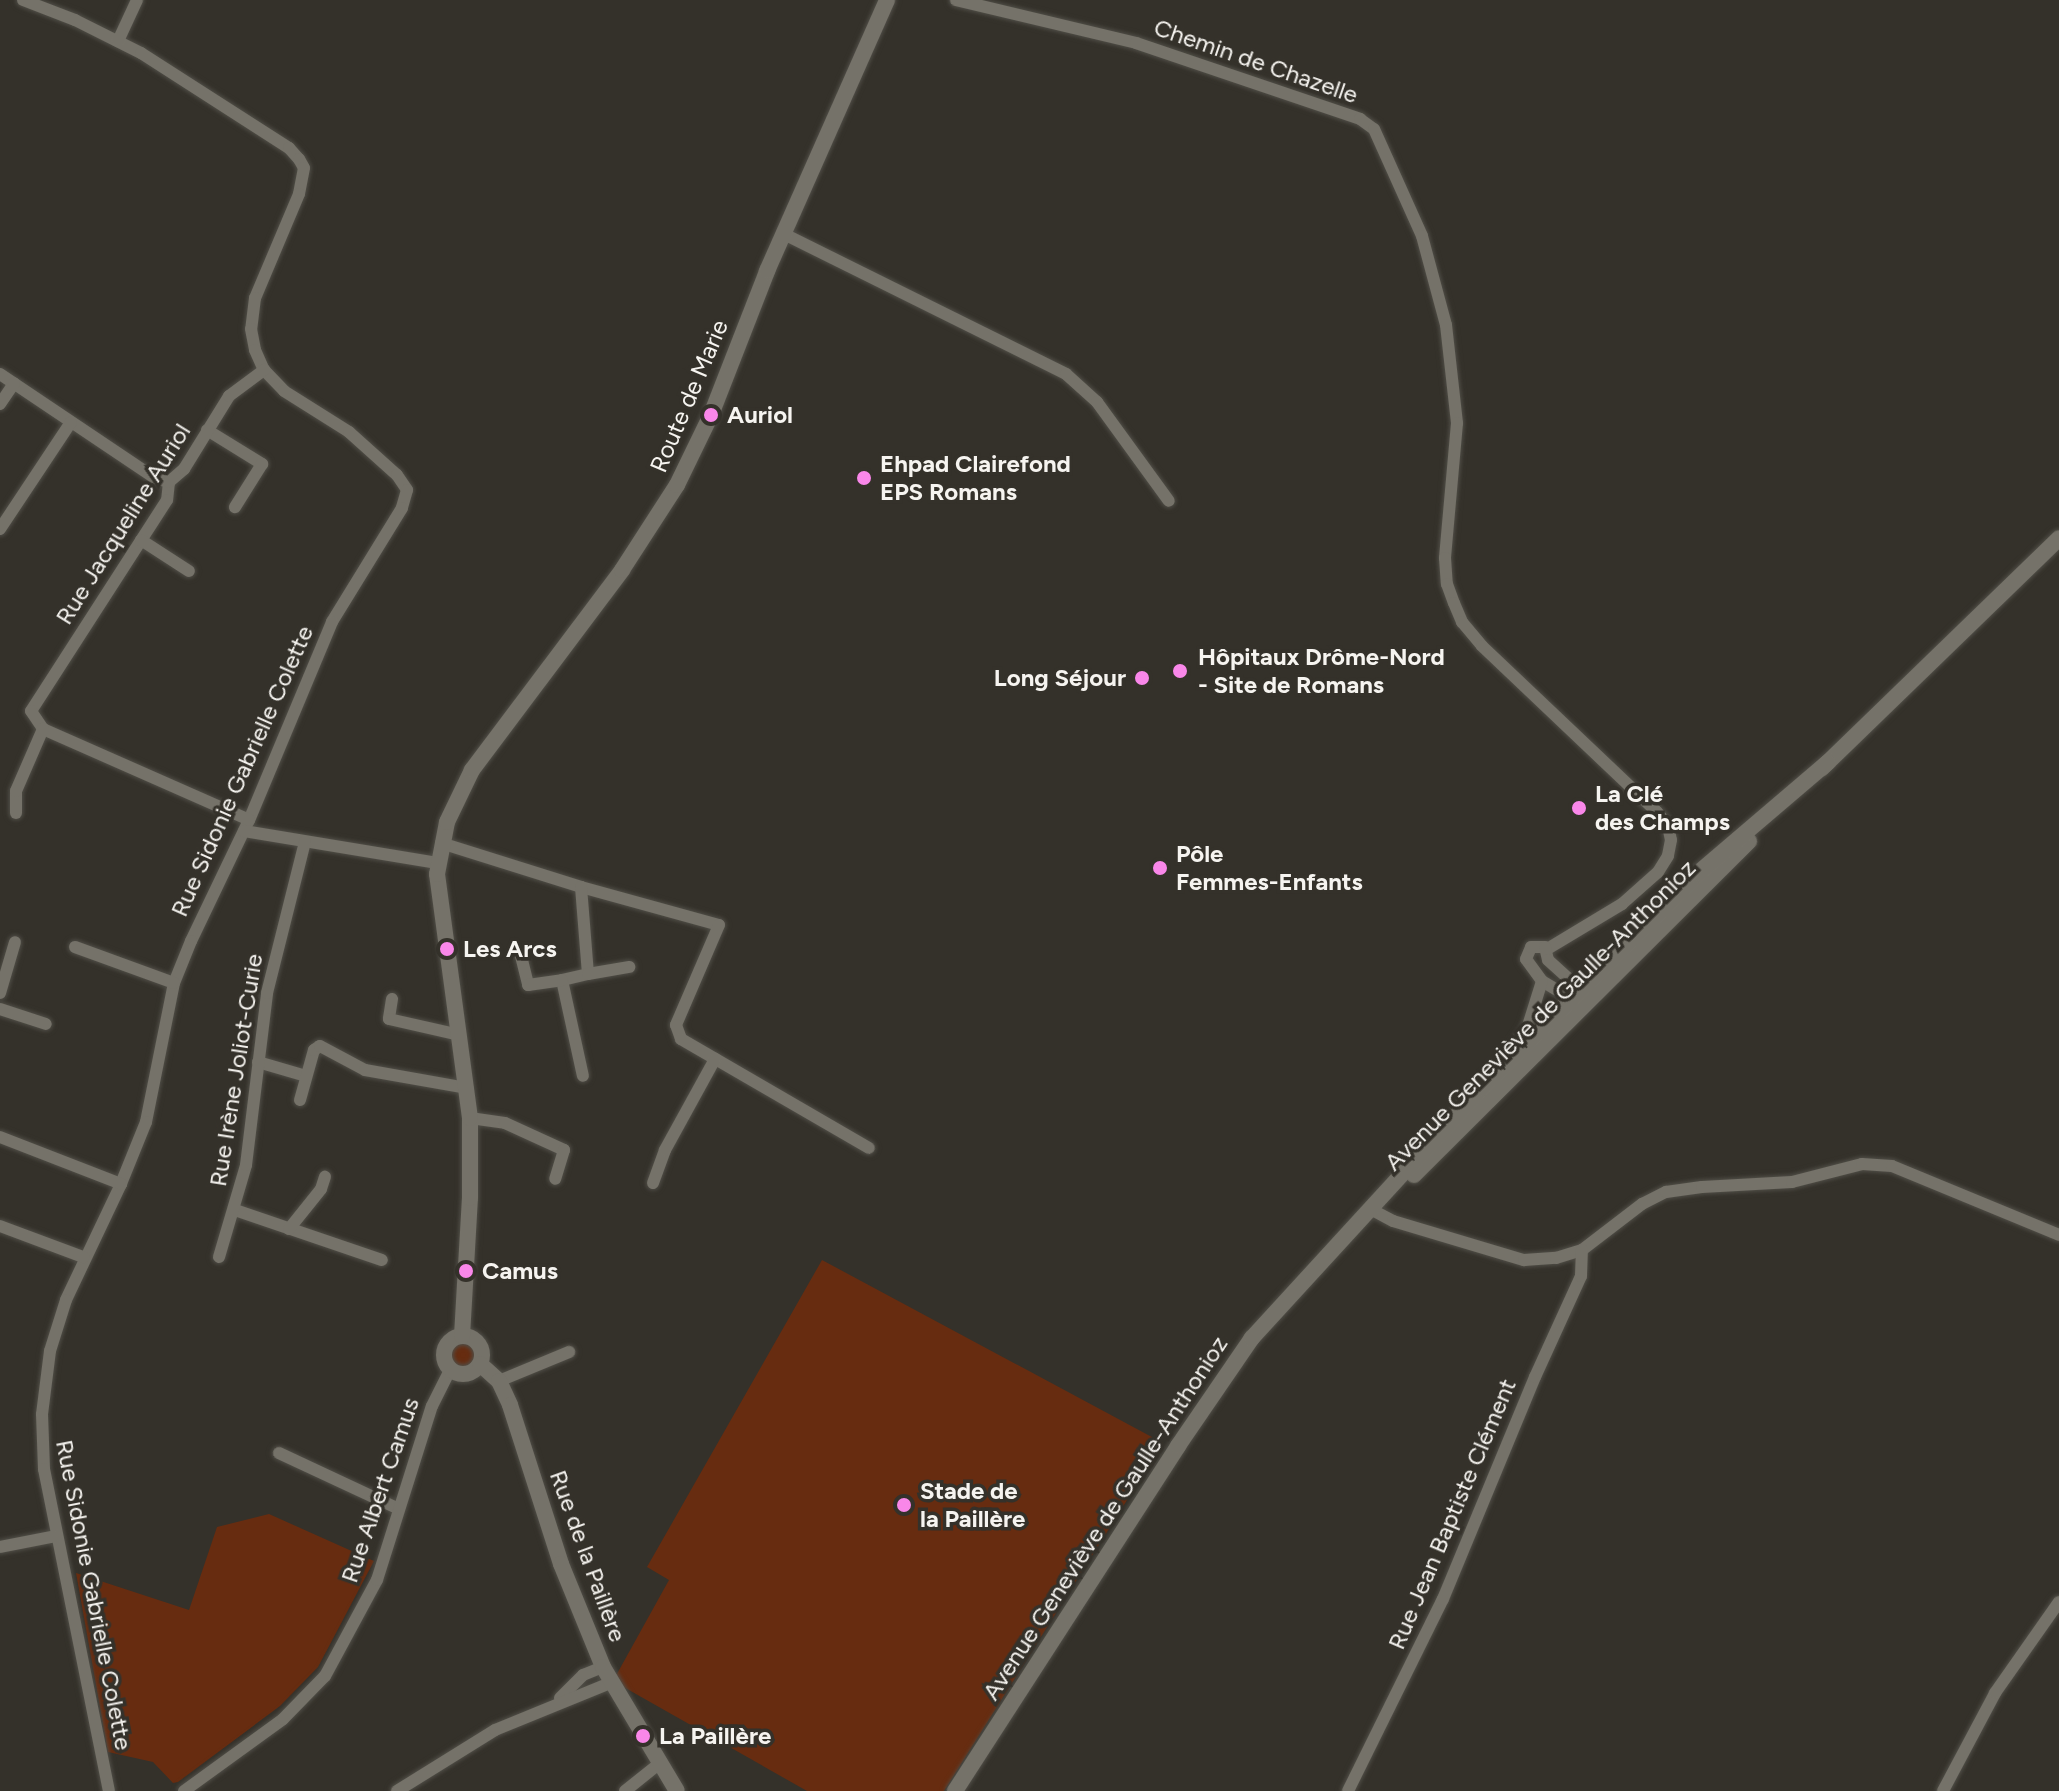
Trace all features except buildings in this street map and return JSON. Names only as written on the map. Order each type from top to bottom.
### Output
[{"type":"main road","name":"Route de Marie","points":[[437,863],[441,843],[472,770],[622,570],[677,485],[711,415],[784,234],[887,0]]},
{"type":"main road","name":"Avenue Geneviève de Gaulle-Anthonioz","points":[[1340,1244],[1548,1044],[1828,762],[2059,538]]},
{"type":"main road","name":"Avenue Geneviève de Gaulle-Anthonioz","points":[[2011,582],[2059,555]]},
{"type":"main road","name":"Avenue Geneviève de Gaulle-Anthonioz","points":[[955,1791],[1252,1338],[1480,1089],[1697,874],[1828,762]]},
{"type":"main road","points":[[437,863],[470,1118],[470,1198],[462,1336]]},
{"type":"main road","points":[[462,1336],[479,1345],[480,1364],[467,1374],[450,1370],[443,1352],[450,1341],[462,1336]]},
{"type":"main road","name":"Rue de la Paillère","points":[[480,1364],[499,1381],[561,1564],[606,1675],[677,1791]]},
{"type":"street","name":"Rue Sidonie Gabrielle Colette","points":[[23,0],[118,41],[289,148],[304,168],[299,194],[255,298],[251,329],[264,370],[284,391],[359,440],[404,483],[407,497],[341,602],[246,826],[174,983],[146,1122],[121,1184],[83,1257],[61,1311],[45,1381],[41,1442],[56,1536],[109,1791]]},
{"type":"street","points":[[118,41],[137,0]]},
{"type":"street","name":"Chemin de Chazelle","points":[[956,0],[1136,43],[1360,119],[1374,129],[1422,236],[1446,325],[1457,423],[1445,558],[1447,584],[1454,603],[1462,622],[1482,646],[1657,812],[1668,826],[1671,840],[1668,856],[1658,872],[1622,904],[1547,954]]},
{"type":"street","points":[[784,234],[1066,374],[1097,402],[1169,501]]},
{"type":"street","name":"Rue Jacqueline Auriol","points":[[43,729],[31,711],[167,500],[169,482],[184,469],[229,396],[264,370]]},
{"type":"street","points":[[0,374],[155,478],[169,482]]},
{"type":"street","points":[[0,404],[14,383]]},
{"type":"street","points":[[0,529],[71,422]]},
{"type":"street","points":[[207,430],[262,464],[235,507]]},
{"type":"street","points":[[141,540],[189,571]]},
{"type":"street","points":[[16,813],[16,791],[43,729],[246,826],[305,842],[437,863]]},
{"type":"street","name":"Rue Irène Joliot-Curie","points":[[219,1257],[246,1165],[267,993],[305,842]]},
{"type":"street","points":[[441,843],[581,887],[719,925],[676,1025],[681,1039],[869,1148]]},
{"type":"street","points":[[581,887],[588,974]]},
{"type":"street","points":[[0,993],[15,942]]},
{"type":"street","points":[[1578,994],[1547,954],[1535,945],[1528,950],[1528,962],[1535,967],[1542,981],[1578,994],[1604,986]]},
{"type":"street","points":[[75,947],[174,983]]},
{"type":"street","points":[[1535,967],[1543,966],[1547,954]]},
{"type":"street","points":[[521,956],[528,985],[629,967]]},
{"type":"street","points":[[562,980],[583,1076]]},
{"type":"street","points":[[1480,1089],[1521,1040],[1542,981]]},
{"type":"street","points":[[1548,1044],[1578,994]]},
{"type":"street","points":[[392,999],[389,1019],[460,1035]]},
{"type":"street","points":[[0,1009],[46,1024]]},
{"type":"street","points":[[300,1100],[314,1050],[320,1046],[365,1070],[467,1088]]},
{"type":"street","points":[[653,1183],[665,1150],[715,1059]]},
{"type":"street","points":[[258,1062],[306,1076]]},
{"type":"street","points":[[470,1118],[505,1123],[564,1150],[555,1179]]},
{"type":"street","points":[[0,1137],[121,1184]]},
{"type":"street","points":[[1376,1212],[1393,1221],[1524,1260],[1556,1258],[1582,1250],[1642,1204],[1666,1192],[1792,1182],[1862,1164],[1892,1166],[2059,1235]]},
{"type":"street","points":[[289,1229],[321,1189],[325,1177]]},
{"type":"street","points":[[235,1210],[382,1260]]},
{"type":"street","points":[[0,1226],[83,1257]]},
{"type":"street","name":"Rue Jean Baptiste Clément","points":[[1348,1791],[1443,1599],[1535,1377],[1581,1276],[1582,1250]]},
{"type":"street","points":[[499,1381],[569,1352]]},
{"type":"street","name":"Rue Albert Camus","points":[[184,1791],[283,1719],[325,1676],[377,1580],[432,1406],[450,1370]]},
{"type":"street","points":[[279,1453],[399,1509]]},
{"type":"street","points":[[0,1547],[56,1536]]},
{"type":"street","points":[[1943,1791],[1995,1693],[2059,1602]]},
{"type":"street","points":[[397,1791],[495,1730],[606,1675]]},
{"type":"street","points":[[625,1791],[660,1763]]},
{"type":"shaded area","name":"Stade de la Paillère","points":[[822,1260],[1163,1443],[944,1791],[807,1791],[613,1681],[669,1580],[647,1567]]},
{"type":"shaded area","points":[[463,1340],[473,1345],[478,1355],[473,1365],[463,1370],[453,1365],[448,1355],[453,1345]]},
{"type":"shaded area","points":[[269,1514],[374,1561],[318,1667],[280,1706],[178,1782],[173,1783],[153,1762],[108,1752],[76,1573],[189,1610],[217,1527]]},
{"type":"place","name":"Auriol","points":[[711,415]]},
{"type":"place","name":"Ehpad Clairefond EPS Romans","points":[[864,478]]},
{"type":"place","name":"Hôpitaux Drôme-Nord - Site de Romans","points":[[1180,671]]},
{"type":"place","name":"Long Séjour","points":[[1142,678]]},
{"type":"place","name":"La Clé des Champs","points":[[1579,808]]},
{"type":"place","name":"Pôle Femmes-Enfants","points":[[1160,868]]},
{"type":"place","name":"Les Arcs","points":[[447,949]]},
{"type":"place","name":"Camus","points":[[466,1271]]},
{"type":"place","name":"Stade de la Paillère","points":[[904,1505]]},
{"type":"place","name":"La Paillère","points":[[643,1736]]}]
